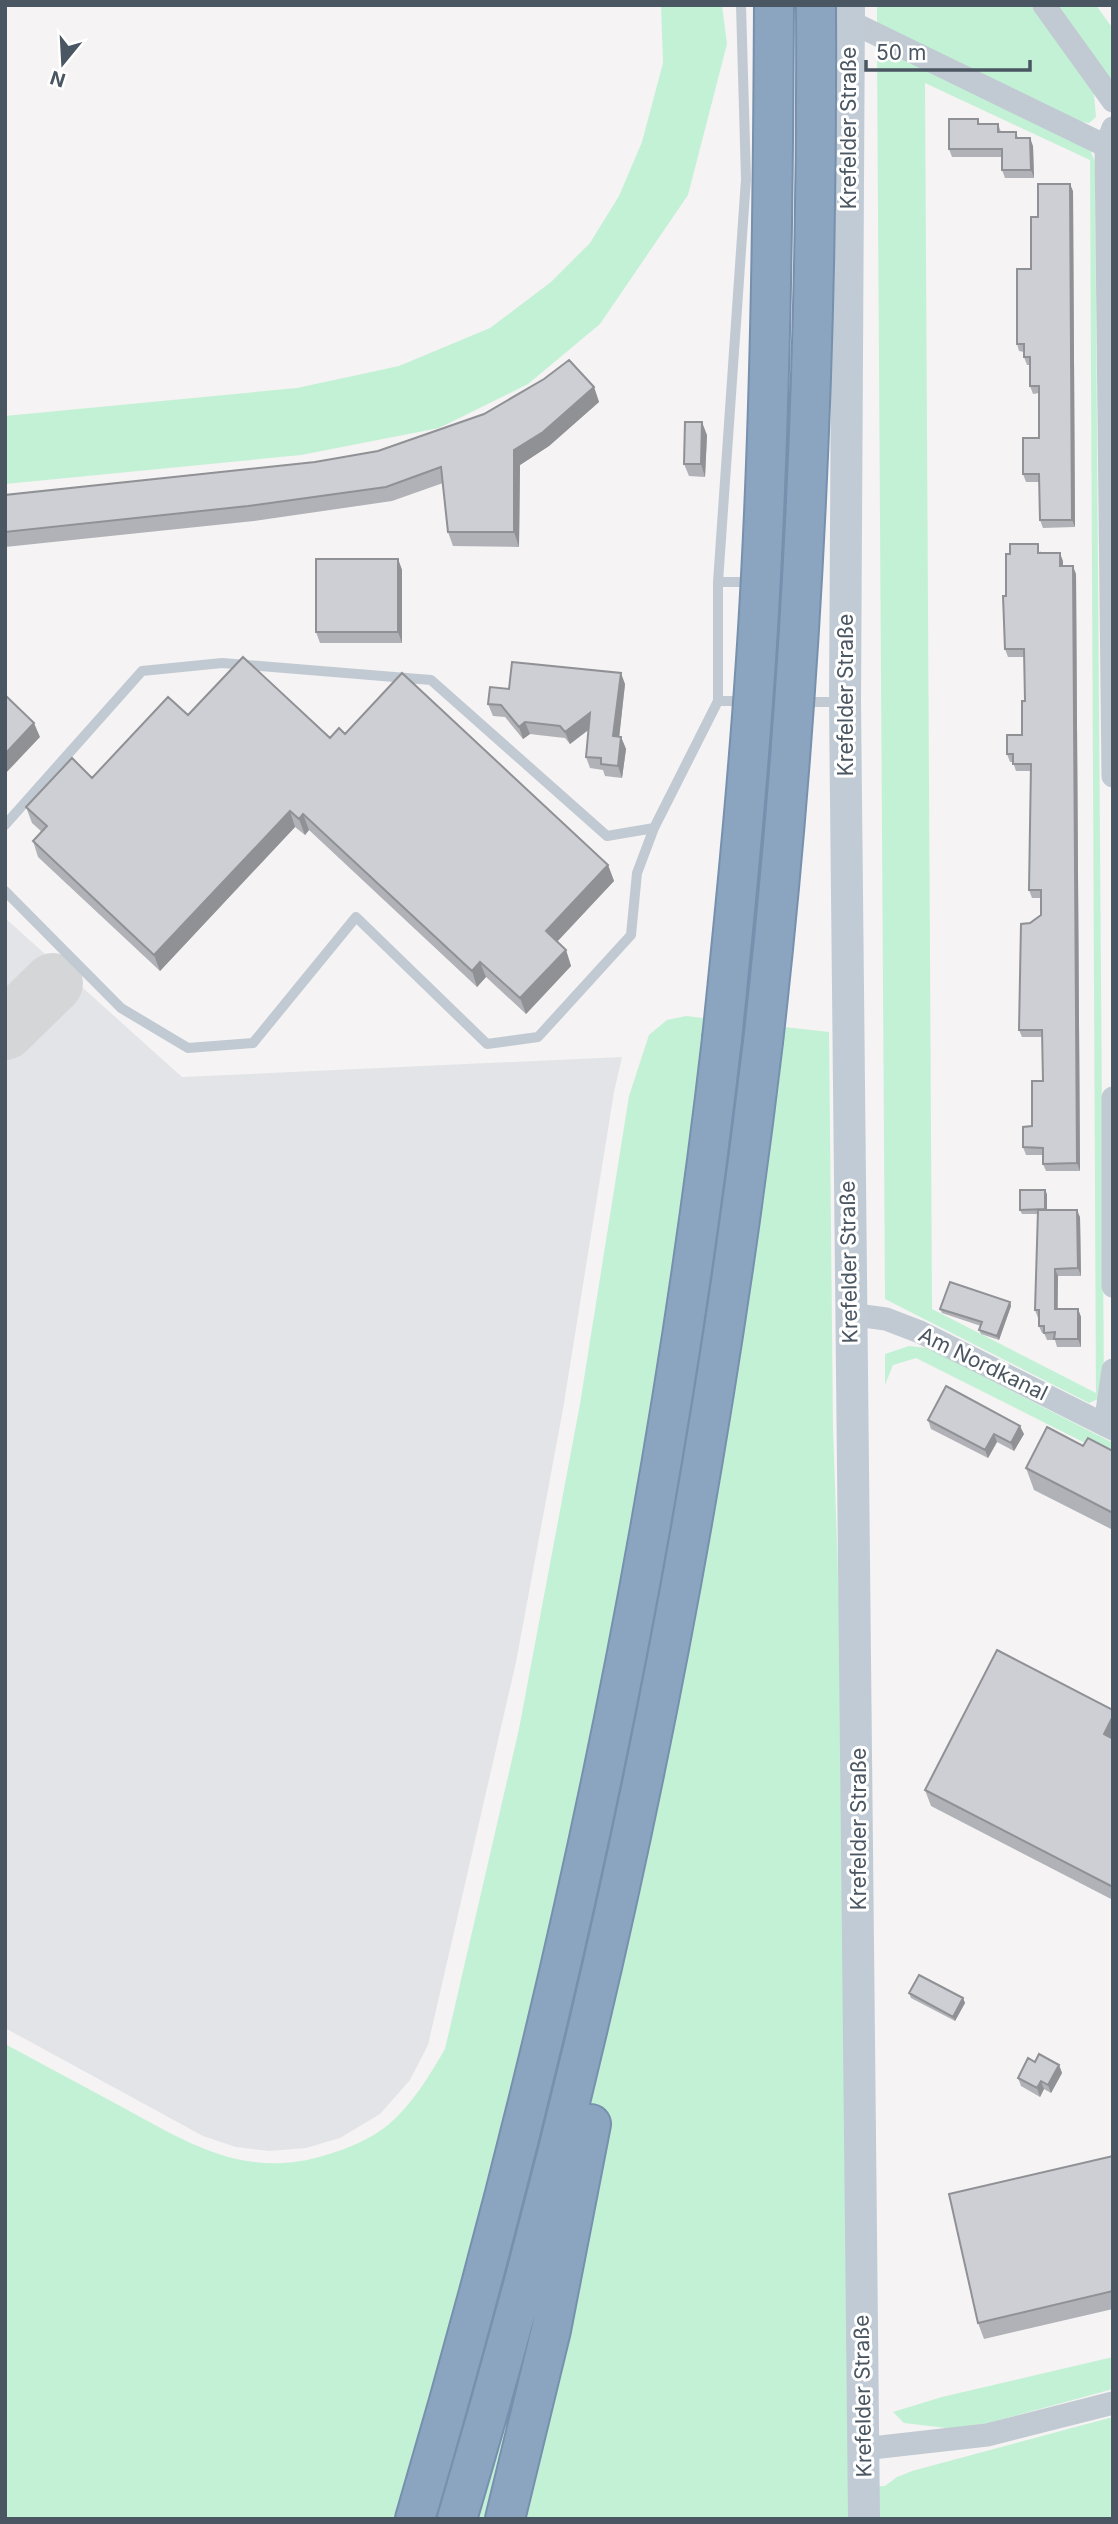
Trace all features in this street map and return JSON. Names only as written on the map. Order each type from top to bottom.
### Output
[{"type":"highway","points":[[415,2519],[450,2400],[540,2061],[616,1720],[677,1376],[722,1039],[745,806],[761,578],[771,311],[774,5]]},
{"type":"highway","points":[[457,2519],[545,2207],[611,1936],[665,1686],[696,1517],[732,1280],[763,1042],[789,766],[806,516],[813,289],[838,10]]},
{"type":"highway","points":[[505,2519],[551,2330],[597,2091],[611,1936]]},
{"type":"highway","points":[[394,2519],[402,2493],[450,2400]]},
{"type":"street","points":[[1044,5],[1113,101]]},
{"type":"street","points":[[838,10],[1109,137],[1113,776]]},
{"type":"street","name":"Krefelder Straße","points":[[838,10],[849,1314],[858,1711],[864,2519]]},
{"type":"street","points":[[1113,1098],[1113,1286]]},
{"type":"street","name":"Am Nordkanal","points":[[849,1314],[886,1320],[940,1341],[1109,1427]]},
{"type":"street","points":[[1109,1427],[1113,1370]]},
{"type":"street","points":[[863,2449],[987,2435],[1113,2403]]},
{"type":"lane","points":[[5,891],[121,1008],[188,1048],[253,1043],[356,917],[488,1044],[538,1037],[631,935],[637,873],[654,828],[718,701],[719,582],[746,179],[741,5]]},
{"type":"lane","points":[[786,5],[786,60]]},
{"type":"lane","points":[[719,582],[776,582]]},
{"type":"lane","points":[[5,825],[142,671],[222,663],[431,680],[607,836],[654,828]]},
{"type":"lane","points":[[718,701],[769,701]]},
{"type":"lane","points":[[782,702],[845,702]]},
{"type":"shaded area","points":[[5,918],[182,1077],[622,1057],[614,1092],[563,1409],[516,1662],[428,2045],[410,2080],[380,2114],[340,2138],[306,2148],[269,2151],[236,2147],[203,2136],[5,2028]]},
{"type":"green space","points":[[661,5],[722,5],[727,44],[688,195],[600,324],[528,384],[439,428],[301,455],[5,484],[5,416],[297,388],[399,366],[490,328],[551,282],[590,243],[619,196],[642,142],[663,63]]},
{"type":"green space","points":[[877,5],[1037,5],[1093,84],[1096,117],[1089,123],[1075,121],[877,28]]},
{"type":"green space","points":[[1056,5],[1096,5],[1113,29],[1113,84]]},
{"type":"green space","points":[[877,52],[888,52],[1089,147],[1095,162],[1103,1397],[1089,1403],[885,1299]],"holes":[[[925,83],[1090,160],[1096,1393],[932,1309]]]},
{"type":"green space","points":[[686,1016],[829,1032],[833,1428],[843,1715],[857,2487],[885,2486],[912,2471],[1113,2417],[1113,2519],[5,2519],[5,2044],[195,2145],[244,2161],[270,2163],[297,2162],[326,2155],[358,2143],[381,2130],[397,2117],[412,2099],[445,2049],[519,1729],[580,1404],[629,1096],[649,1035],[667,1020]]},
{"type":"green space","points":[[909,1346],[928,1348],[1113,1443],[1113,1457],[916,1358],[893,1365],[885,1385],[885,1354]]},
{"type":"green space","points":[[1113,2357],[1113,2389],[963,2430],[904,2423],[893,2412],[942,2397]]},
{"type":"building","points":[[949,119],[978,119],[978,124],[998,124],[998,132],[1016,132],[1016,138],[1030,138],[1031,170],[1002,170],[1002,149],[949,149]]},
{"type":"building","points":[[1038,184],[1070,184],[1072,520],[1040,520],[1039,474],[1023,474],[1023,438],[1039,438],[1039,386],[1030,386],[1030,357],[1024,357],[1024,344],[1017,344],[1017,269],[1031,269],[1031,217],[1038,217]]},
{"type":"building","points":[[569,360],[594,387],[543,432],[514,450],[514,532],[448,532],[441,467],[386,487],[248,506],[5,532],[5,495],[315,462],[378,451],[484,414],[544,379]]},
{"type":"building","points":[[685,422],[702,422],[701,464],[684,464]]},
{"type":"building","points":[[1010,544],[1038,544],[1038,553],[1060,553],[1060,566],[1073,566],[1077,1163],[1043,1164],[1043,1148],[1023,1147],[1023,1127],[1032,1126],[1032,1081],[1043,1081],[1042,1030],[1019,1030],[1021,924],[1030,923],[1041,915],[1041,890],[1029,890],[1031,764],[1013,764],[1013,754],[1007,754],[1007,735],[1022,735],[1022,701],[1025,701],[1024,649],[1005,649],[1003,596],[1006,596],[1006,554],[1010,554]]},
{"type":"building","points":[[316,559],[398,559],[398,632],[316,632]]},
{"type":"building","points":[[243,657],[330,738],[339,728],[345,734],[402,673],[608,865],[546,931],[566,950],[520,998],[480,962],[472,971],[303,814],[299,819],[290,811],[154,955],[33,841],[47,826],[26,807],[72,758],[92,778],[168,697],[188,715]]},
{"type":"building","points":[[512,662],[621,673],[613,736],[621,737],[618,766],[601,764],[601,758],[586,757],[590,713],[565,732],[560,726],[525,722],[519,727],[501,705],[488,704],[490,687],[509,689]]},
{"type":"building","points":[[5,695],[34,723],[5,754]]},
{"type":"building","points":[[1020,1190],[1045,1190],[1045,1209],[1020,1210]]},
{"type":"building","points":[[1038,1210],[1077,1210],[1078,1268],[1055,1269],[1055,1309],[1078,1309],[1078,1339],[1054,1339],[1055,1332],[1044,1333],[1044,1326],[1039,1326],[1039,1310],[1035,1310]]},
{"type":"building","points":[[950,1282],[1010,1302],[997,1336],[979,1330],[982,1322],[940,1309]]},
{"type":"building","points":[[946,1386],[1020,1426],[1011,1443],[994,1434],[985,1450],[928,1420]]},
{"type":"building","points":[[1047,1427],[1083,1446],[1088,1438],[1113,1451],[1113,1513],[1026,1468]]},
{"type":"building","points":[[997,1650],[1113,1710],[1113,1716],[1104,1734],[1113,1739],[1113,1887],[925,1790]]},
{"type":"building","points":[[919,1975],[963,1998],[953,2017],[909,1993]]},
{"type":"building","points":[[1039,2054],[1059,2065],[1048,2085],[1041,2081],[1037,2088],[1018,2078],[1028,2058],[1035,2062]]},
{"type":"building","points":[[1113,2156],[1113,2291],[978,2323],[949,2194]]},
{"type":"taxiway","points":[[5,1030],[53,983]]}]
